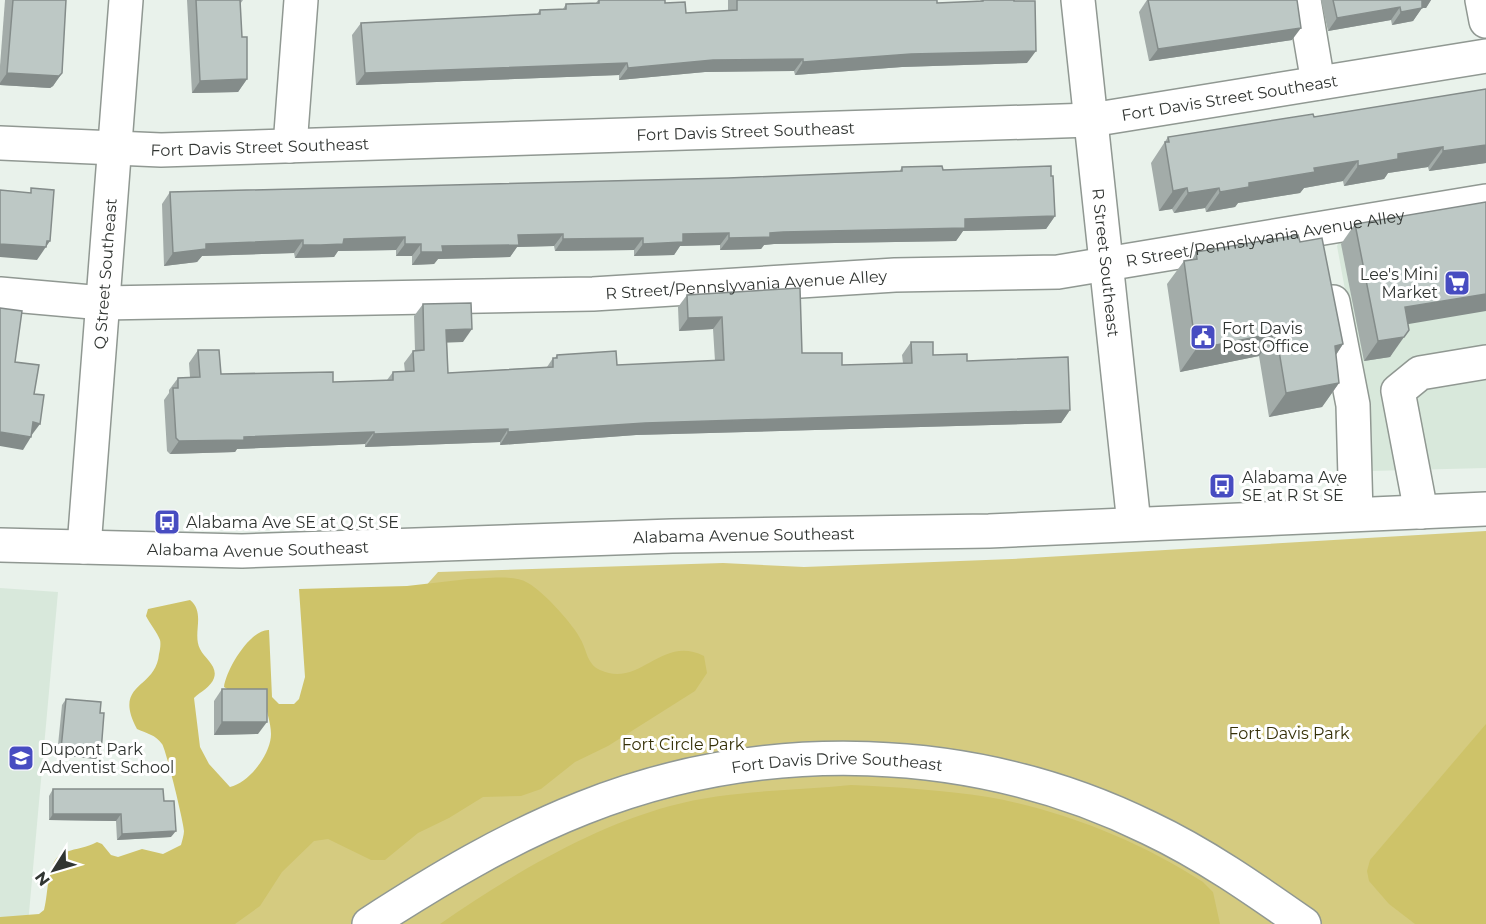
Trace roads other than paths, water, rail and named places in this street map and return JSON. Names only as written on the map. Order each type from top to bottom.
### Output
[{"type":"street","name":"Q Street Southeast","points":[[84,547],[126,0]]},
{"type":"street","points":[[290,146],[301,0]]},
{"type":"street","name":"R Street Southeast","points":[[1078,0],[1134,524]]},
{"type":"street","points":[[1304,0],[1318,83]]},
{"type":"street","points":[[1482,0],[1486,21]]},
{"type":"street","name":"Fort Davis Street Southeast","points":[[0,143],[161,150],[1091,120],[1486,56]]},
{"type":"street","name":"R Street/Pennslyvania Avenue Alley","points":[[0,294],[103,303],[593,294],[896,275],[1058,272],[1107,265],[1324,253],[1486,201]]},
{"type":"street","points":[[1324,253],[1353,405],[1356,514]]},
{"type":"street","points":[[1421,512],[1398,391],[1420,373],[1486,362]]},
{"type":"street","name":"Alabama Avenue Southeast","points":[[0,545],[242,551],[672,536],[989,531],[1486,509]]},
{"type":"street","name":"Fort Davis Drive Southeast","points":[[369,924],[450,873],[517,837],[624,792],[738,766],[783,760],[844,758],[955,767],[1020,780],[1068,795],[1170,838],[1225,870],[1304,924]]},
{"type":"place","name":"Lee's Mini Market","points":[[1457,283]]},
{"type":"place","name":"Fort Davis Post Office","points":[[1203,337]]},
{"type":"place","name":"Alabama Ave SE at R St SE","points":[[1222,486]]},
{"type":"place","name":"Alabama Ave SE at Q St SE","points":[[167,522]]},
{"type":"place","name":"Dupont Park Adventist School","points":[[21,758]]},
{"type":"park label","name":"Fort Davis Park","points":[[1289,733]]},
{"type":"park label","name":"Fort Circle Park","points":[[683,744]]}]
